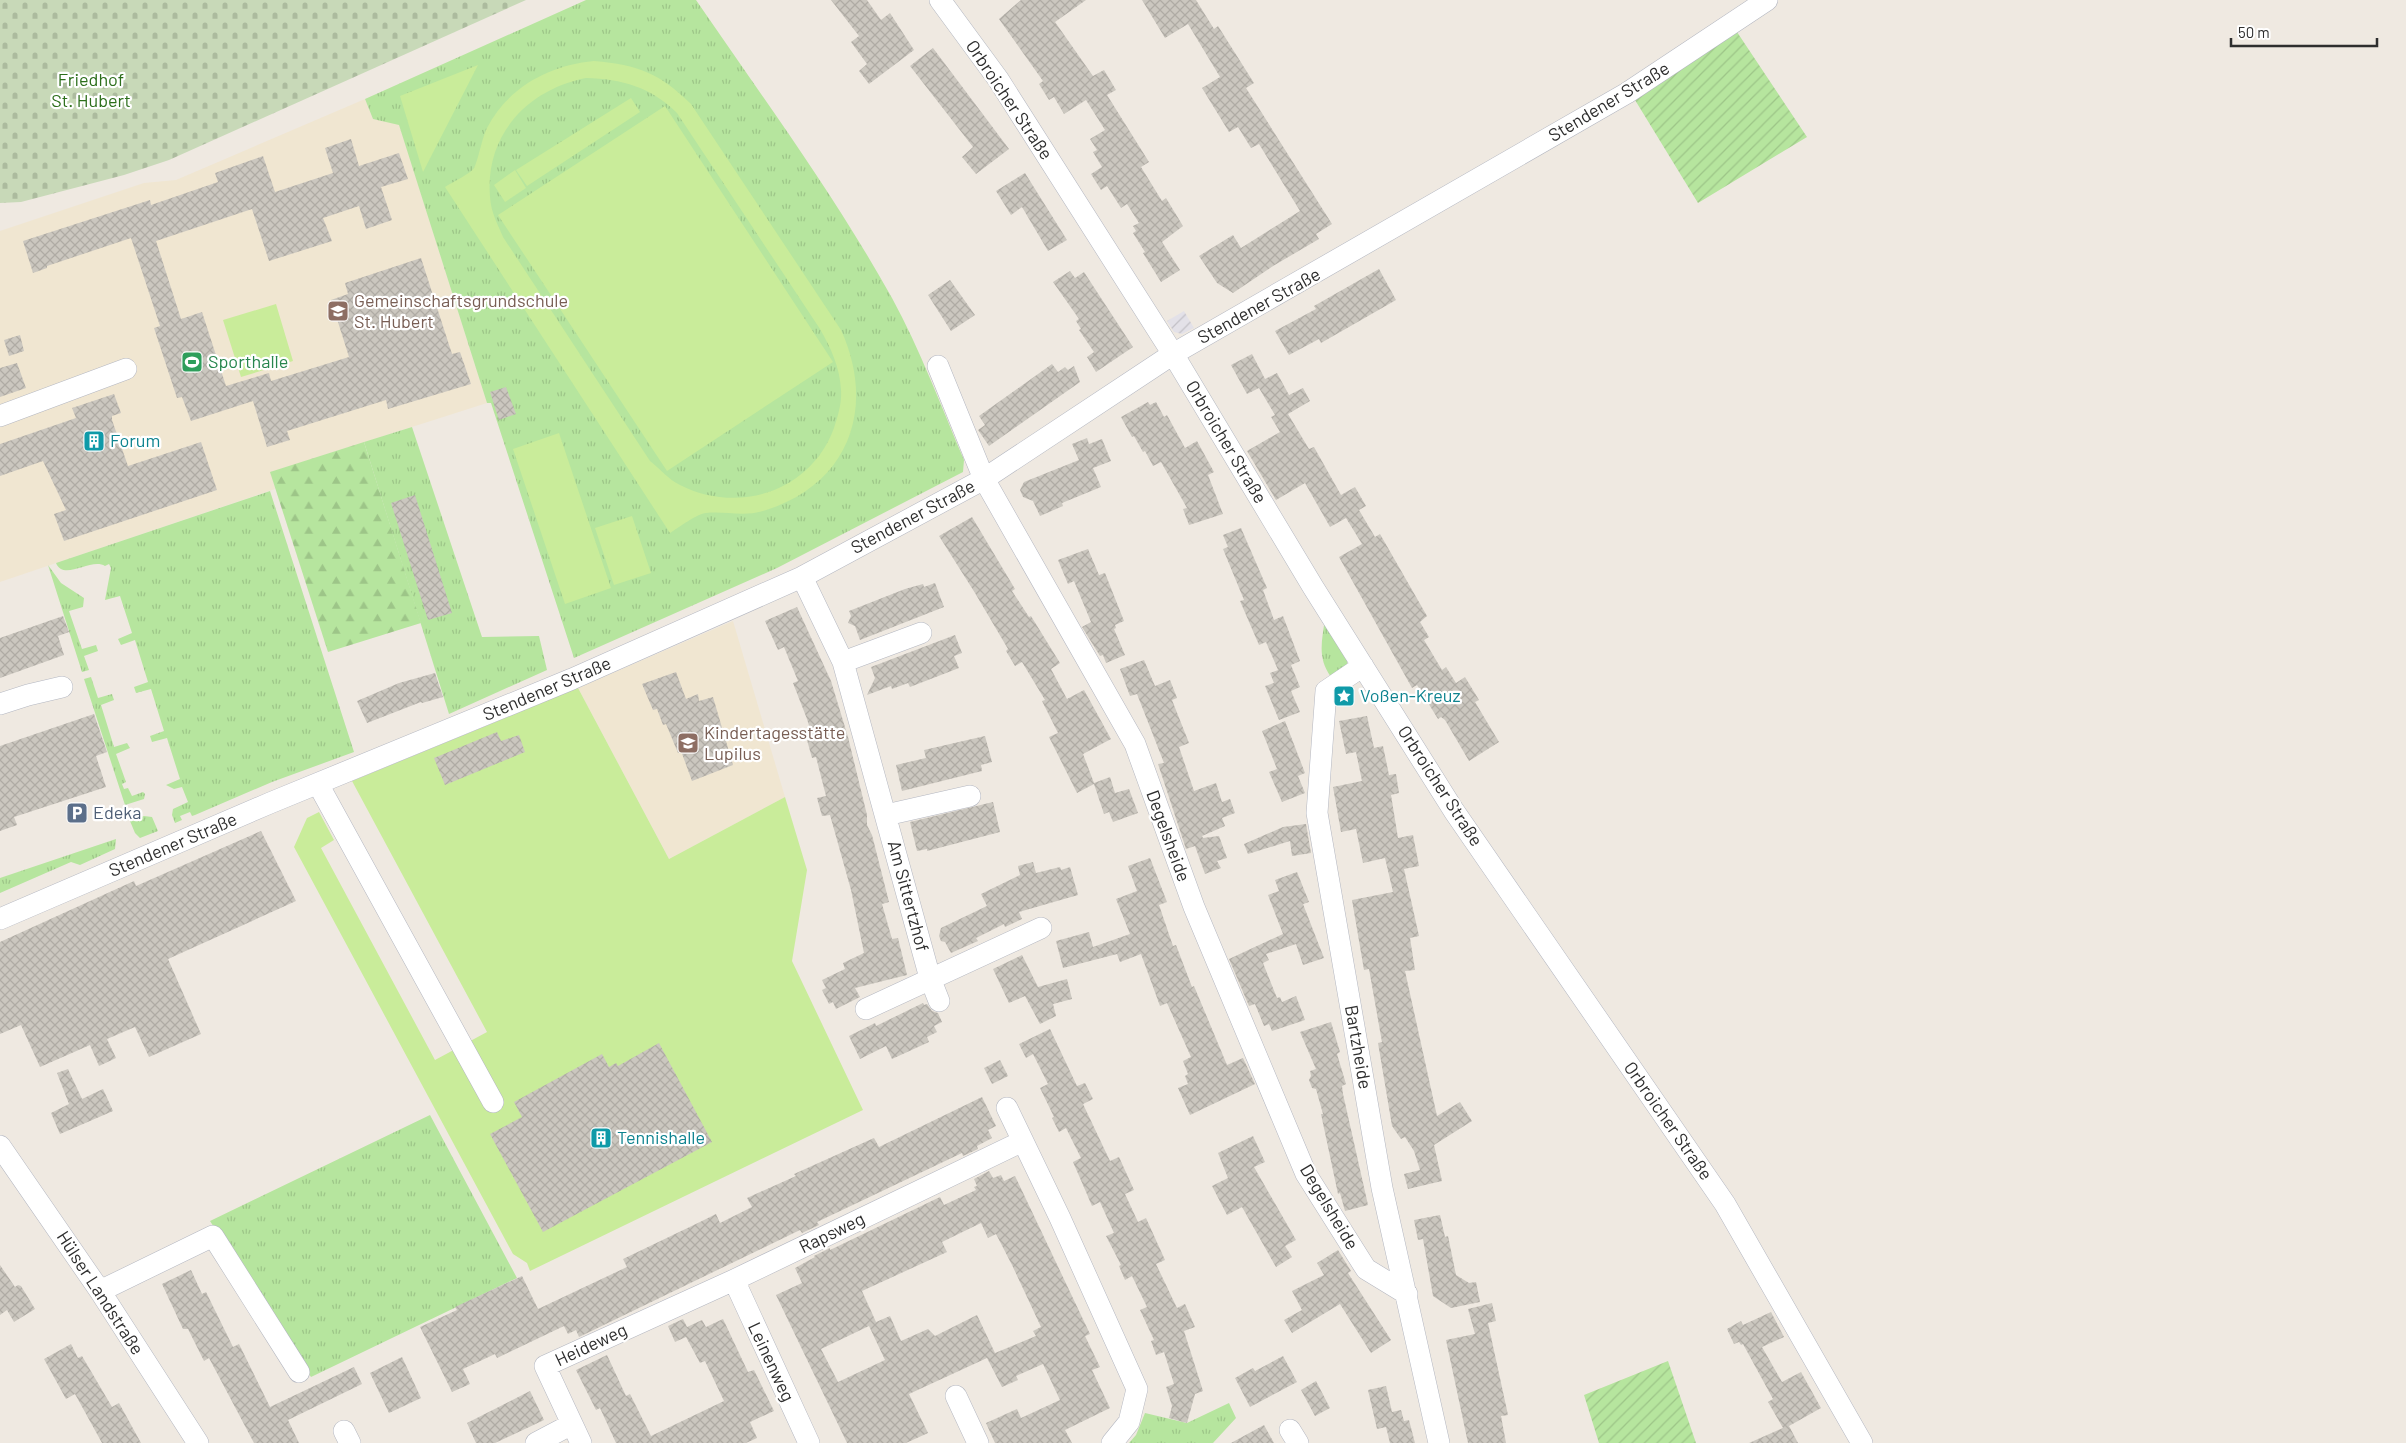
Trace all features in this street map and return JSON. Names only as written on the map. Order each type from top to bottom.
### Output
[{"type":"street","name":"Orbroicher Straße","points":[[940,0],[998,79],[1173,354],[1313,587],[1454,810],[1725,1204],[1862,1443]]},
{"type":"street","name":"Stendener Straße","points":[[0,919],[572,679],[802,577],[984,479],[1173,354],[1627,93],[1767,0]]},
{"type":"street","name":"Degelsheide","points":[[938,366],[984,479],[1135,744],[1194,907],[1306,1174],[1366,1268],[1406,1294]]},
{"type":"street","points":[[0,416],[126,369]]},
{"type":"street","name":"Am Sittertzhof","points":[[802,577],[843,662],[930,978],[939,1001]]},
{"type":"street","points":[[843,662],[921,633]]},
{"type":"street","name":"Bartzheide","points":[[1363,666],[1326,692],[1317,813],[1382,1188],[1438,1443]]},
{"type":"street","points":[[0,704],[28,694],[62,687]]},
{"type":"street","points":[[318,784],[492,1102]]},
{"type":"street","points":[[886,815],[970,796]]},
{"type":"street","name":"Am Sittertzhof","points":[[866,1009],[1041,928]]},
{"type":"street","points":[[1007,1108],[1137,1389],[1129,1422],[1112,1443]]},
{"type":"street","name":"Rapsweg","points":[[640,1321],[734,1280],[1023,1141]]},
{"type":"street","name":"Hülser Landstraße","points":[[0,1146],[100,1291],[198,1443]]},
{"type":"street","points":[[100,1291],[213,1236],[298,1372]]},
{"type":"street","name":"Leinenweg","points":[[734,1280],[809,1443]]},
{"type":"street","name":"Heideweg","points":[[536,1443],[577,1434],[545,1366],[640,1321]]},
{"type":"street","points":[[956,1396],[978,1443]]},
{"type":"shaded area","points":[[365,99],[373,119],[399,124],[487,403],[271,472],[275,489],[0,582],[0,231],[144,183],[176,180]]},
{"type":"shaded area","points":[[1184,311],[1194,328],[1182,334],[1174,332],[1167,321]]},
{"type":"shaded area","name":"Kindertagesstätte Lupilus","points":[[733,621],[785,797],[669,859],[578,688]]},
{"type":"green space","name":"Friedhof St. Hubert","points":[[0,0],[526,0],[169,160],[124,175],[21,202],[0,203]]},
{"type":"green space","points":[[586,0],[696,0],[797,147],[870,259],[912,337],[964,460],[963,472],[777,568],[574,658],[491,403],[487,403],[399,125],[373,119],[365,99]]},
{"type":"green space","points":[[1737,32],[1807,137],[1698,203],[1635,100]]},
{"type":"green space","points":[[594,61],[636,68],[669,85],[691,104],[841,330],[851,359],[856,388],[855,415],[847,441],[835,464],[816,483],[792,499],[756,513],[702,514],[670,533],[445,187],[465,176],[474,168],[487,128],[506,101],[518,90],[546,73],[578,63]],"holes":[[[586,78],[635,86],[657,97],[677,113],[820,329],[831,351],[837,366],[841,390],[840,405],[834,428],[823,450],[809,468],[791,482],[749,497],[726,498],[703,494],[680,485],[668,477],[650,461],[503,237],[491,205],[490,181],[493,159],[501,139],[512,121],[526,106],[544,94],[564,84]]]},
{"type":"green space","points":[[478,65],[423,172],[400,96]]},
{"type":"green space","points":[[631,98],[640,112],[527,186],[516,170]]},
{"type":"green space","points":[[665,106],[833,362],[667,471],[498,215]]},
{"type":"green space","points":[[515,170],[526,188],[505,202],[494,185]]},
{"type":"green space","points":[[276,304],[293,361],[241,377],[223,320]]},
{"type":"green space","points":[[412,427],[482,637],[539,636],[547,670],[449,714],[364,442]]},
{"type":"green space","points":[[559,433],[611,588],[565,604],[513,449]]},
{"type":"green space","points":[[364,442],[421,623],[328,652],[270,472]]},
{"type":"green space","points":[[270,491],[354,752],[272,782],[195,815],[192,816],[190,812],[180,816],[182,820],[175,823],[172,815],[173,809],[188,802],[182,787],[174,789],[166,785],[180,779],[167,738],[152,742],[150,736],[164,731],[151,689],[136,693],[134,687],[148,682],[135,640],[121,645],[118,639],[132,633],[120,596],[105,600],[111,568],[109,564],[105,566],[93,564],[65,570],[56,563]]},
{"type":"green space","points":[[632,516],[651,573],[614,585],[595,528]]},
{"type":"green space","points":[[48,565],[61,583],[84,598],[83,607],[69,611],[82,649],[96,645],[98,651],[84,656],[89,670],[82,672]]},
{"type":"green space","points":[[1325,618],[1347,652],[1347,664],[1331,677],[1322,656]]},
{"type":"green space","points":[[91,677],[98,698],[112,694],[114,700],[101,705],[114,747],[127,743],[130,748],[116,754],[126,782],[122,784],[124,789],[128,788],[132,796],[143,792],[145,794],[144,799],[125,805],[84,679]]},
{"type":"green space","points":[[578,688],[669,859],[785,797],[807,870],[792,961],[863,1110],[530,1271],[527,1263],[513,1254],[294,847],[307,818],[319,812],[334,840],[321,848],[435,1060],[487,1032],[352,781]]},
{"type":"green space","points":[[144,816],[152,817],[158,831],[140,838],[135,833],[130,821]]},
{"type":"green space","points":[[116,839],[115,849],[80,865],[71,862],[0,893],[0,878]]},
{"type":"green space","points":[[430,1115],[517,1278],[311,1377],[210,1221]]},
{"type":"green space","points":[[1668,1361],[1696,1443],[1599,1443],[1584,1395]]},
{"type":"green space","points":[[1229,1403],[1236,1418],[1213,1443],[1129,1443],[1136,1435],[1145,1413],[1187,1423]]},
{"type":"building","points":[[831,0],[867,0],[881,20],[890,13],[914,50],[869,84],[859,71],[867,64],[851,42],[859,36]]},
{"type":"building","points":[[1021,0],[1086,0],[1055,22],[1093,76],[1104,70],[1116,90],[1107,95],[1149,162],[1141,167],[1162,201],[1166,198],[1183,226],[1162,242],[1180,270],[1161,282],[1133,233],[1136,231],[1133,226],[1139,223],[1127,204],[1121,208],[1107,186],[1101,190],[1091,174],[1102,167],[1093,152],[1097,150],[1090,139],[1105,130],[1086,100],[1064,114],[1054,97],[1049,100],[1039,84],[1043,81],[999,19]]},
{"type":"building","points":[[1142,0],[1196,0],[1214,29],[1218,26],[1254,83],[1246,88],[1332,224],[1316,234],[1319,239],[1273,266],[1233,293],[1217,283],[1199,256],[1233,235],[1241,248],[1300,211],[1259,144],[1251,148],[1238,127],[1229,132],[1202,88],[1220,77],[1188,24],[1165,38]]},
{"type":"building","points":[[933,48],[1009,149],[976,174],[962,157],[973,147],[910,66]]},
{"type":"building","points":[[351,139],[359,166],[399,153],[408,179],[381,187],[392,220],[366,229],[359,206],[323,218],[332,241],[269,261],[252,209],[156,241],[181,319],[202,312],[226,386],[269,373],[271,381],[349,357],[331,300],[348,294],[345,283],[421,258],[452,354],[460,352],[471,384],[388,409],[386,400],[287,431],[290,440],[267,447],[253,401],[191,421],[182,397],[177,398],[154,328],[160,326],[131,238],[47,266],[47,268],[33,273],[23,241],[150,200],[151,205],[218,182],[215,173],[263,156],[275,192],[333,173],[325,148]]},
{"type":"building","points":[[1025,173],[1067,240],[1048,251],[1022,207],[1011,215],[996,191]]},
{"type":"building","points":[[1379,269],[1396,300],[1321,343],[1319,339],[1289,355],[1275,331],[1316,309],[1314,306]]},
{"type":"building","points":[[1070,271],[1075,278],[1084,272],[1133,347],[1096,372],[1087,357],[1094,352],[1079,330],[1081,329],[1076,321],[1079,319],[1053,282]]},
{"type":"building","points":[[950,280],[975,315],[951,331],[928,295]]},
{"type":"building","points":[[20,335],[24,351],[9,356],[4,340]]},
{"type":"building","points":[[1252,354],[1265,379],[1277,373],[1289,395],[1303,388],[1310,401],[1288,414],[1309,449],[1314,447],[1341,495],[1355,487],[1366,506],[1359,510],[1375,537],[1380,534],[1427,616],[1420,622],[1429,637],[1424,640],[1442,670],[1446,667],[1456,683],[1465,677],[1479,700],[1475,702],[1499,742],[1469,761],[1445,720],[1441,717],[1438,719],[1417,685],[1412,688],[1339,557],[1362,544],[1346,518],[1330,527],[1305,483],[1276,500],[1247,451],[1280,432],[1271,417],[1275,415],[1259,388],[1247,394],[1231,365]]},
{"type":"building","points":[[17,363],[26,388],[0,397],[0,368]]},
{"type":"building","points":[[1052,364],[1058,372],[1065,367],[1068,370],[1074,366],[1080,382],[989,446],[978,430],[985,425],[979,416]]},
{"type":"building","points":[[506,387],[516,414],[499,420],[490,392]]},
{"type":"building","points":[[114,394],[121,413],[112,416],[112,420],[128,466],[201,442],[217,490],[64,541],[54,514],[66,510],[43,461],[0,476],[0,444],[76,418],[72,408]]},
{"type":"building","points":[[1148,402],[1150,405],[1156,402],[1164,417],[1167,415],[1185,448],[1197,441],[1214,472],[1208,475],[1223,514],[1189,525],[1183,509],[1187,508],[1161,462],[1153,466],[1145,451],[1143,452],[1134,436],[1132,437],[1121,417]]},
{"type":"building","points":[[1087,438],[1089,444],[1102,439],[1111,461],[1093,468],[1101,487],[1062,503],[1063,506],[1040,516],[1033,501],[1023,497],[1020,490],[1024,482],[1079,460],[1072,444]]},
{"type":"building","points":[[415,495],[452,613],[428,620],[391,503]]},
{"type":"building","points":[[972,517],[1015,589],[1012,591],[1029,617],[1031,616],[1060,663],[1051,669],[1067,699],[1084,690],[1111,739],[1083,754],[1094,783],[1110,777],[1115,793],[1129,789],[1138,813],[1113,822],[1109,812],[1104,814],[1094,784],[1077,793],[1049,737],[1058,733],[1042,701],[1045,700],[1022,662],[1015,666],[1006,651],[1008,649],[939,536]]},
{"type":"building","points":[[1241,528],[1267,588],[1263,590],[1274,620],[1283,616],[1300,661],[1291,665],[1300,687],[1291,691],[1300,712],[1279,720],[1265,686],[1274,683],[1270,673],[1281,669],[1278,670],[1266,642],[1259,645],[1240,601],[1244,600],[1223,549],[1228,547],[1223,535]]},
{"type":"building","points":[[1088,549],[1099,575],[1105,573],[1124,621],[1115,625],[1116,628],[1114,629],[1125,655],[1106,663],[1103,655],[1100,656],[1082,627],[1091,622],[1074,581],[1068,584],[1058,560]]},
{"type":"building","points":[[935,583],[944,607],[860,640],[855,626],[848,623],[851,616],[849,611],[905,589],[923,584],[924,587]]},
{"type":"building","points":[[797,607],[831,681],[848,737],[867,815],[867,825],[872,835],[889,902],[882,904],[892,939],[898,938],[907,975],[855,988],[860,997],[836,1009],[833,1002],[829,1004],[822,990],[826,988],[822,980],[845,969],[843,963],[864,953],[851,890],[830,815],[822,816],[817,798],[826,796],[816,757],[812,758],[807,740],[813,739],[793,683],[798,681],[784,647],[778,650],[765,621]]},
{"type":"building","points":[[63,616],[69,632],[58,636],[64,655],[0,678],[0,638]]},
{"type":"building","points":[[955,635],[962,653],[954,656],[959,668],[910,687],[908,683],[892,689],[891,686],[867,695],[875,678],[871,667]]},
{"type":"building","points":[[1144,660],[1155,686],[1170,680],[1177,698],[1172,700],[1189,743],[1179,747],[1194,791],[1216,783],[1222,802],[1230,799],[1235,813],[1222,818],[1225,826],[1202,836],[1203,838],[1219,836],[1227,858],[1217,861],[1221,868],[1205,874],[1195,846],[1186,849],[1158,764],[1164,763],[1137,694],[1130,696],[1120,669]]},
{"type":"building","points":[[676,672],[686,699],[698,694],[699,701],[713,697],[733,765],[692,781],[681,751],[678,753],[666,724],[663,725],[657,709],[653,710],[642,684]]},
{"type":"building","points":[[435,673],[443,697],[421,702],[367,723],[357,701],[399,683]]},
{"type":"building","points":[[94,714],[107,752],[96,756],[106,787],[14,817],[17,825],[0,831],[0,746]]},
{"type":"building","points":[[1367,716],[1374,748],[1383,746],[1389,775],[1396,774],[1399,793],[1391,795],[1398,838],[1413,835],[1419,866],[1404,869],[1419,936],[1410,938],[1415,970],[1405,971],[1437,1116],[1460,1102],[1472,1121],[1434,1145],[1442,1181],[1408,1189],[1404,1174],[1420,1170],[1414,1151],[1405,1137],[1401,1139],[1392,1126],[1378,1043],[1382,1042],[1369,969],[1364,970],[1352,900],[1393,892],[1385,858],[1363,863],[1356,829],[1341,832],[1333,787],[1362,781],[1356,752],[1346,754],[1339,721]]},
{"type":"building","points":[[1285,721],[1305,773],[1298,776],[1305,793],[1282,802],[1269,772],[1277,769],[1262,731]]},
{"type":"building","points":[[497,732],[501,741],[519,735],[525,752],[445,785],[434,758]]},
{"type":"building","points":[[985,736],[992,762],[981,765],[982,771],[902,791],[896,765],[926,758],[924,750]]},
{"type":"building","points":[[993,802],[1000,832],[927,851],[927,849],[917,851],[910,822]]},
{"type":"building","points":[[1306,824],[1311,853],[1292,856],[1290,841],[1248,854],[1244,844],[1283,827]]},
{"type":"building","points":[[261,831],[296,901],[168,959],[201,1034],[149,1057],[135,1027],[107,1039],[116,1058],[99,1066],[90,1045],[40,1067],[21,1025],[0,1034],[0,942],[134,881],[136,886]]},
{"type":"building","points":[[1150,858],[1167,902],[1159,905],[1173,946],[1176,945],[1192,987],[1194,986],[1227,1065],[1243,1058],[1255,1084],[1190,1115],[1178,1088],[1188,1084],[1185,1076],[1188,1074],[1183,1061],[1191,1057],[1167,1003],[1160,1006],[1141,954],[1120,962],[1117,954],[1063,968],[1056,941],[1089,932],[1093,947],[1130,934],[1116,899],[1137,891],[1128,866]]},
{"type":"building","points":[[1033,862],[1036,873],[1060,867],[1061,870],[1070,867],[1078,895],[1019,912],[1022,919],[1005,927],[1004,924],[976,938],[978,941],[951,953],[939,936],[941,928],[987,906],[981,894],[1020,875],[1018,866]]},
{"type":"building","points":[[1297,872],[1309,902],[1303,904],[1324,958],[1303,965],[1296,944],[1266,954],[1269,960],[1263,963],[1277,998],[1280,997],[1282,1002],[1296,996],[1305,1020],[1272,1031],[1269,1024],[1264,1026],[1255,1004],[1249,1006],[1229,959],[1283,934],[1268,895],[1279,891],[1275,880]]},
{"type":"building","points":[[1022,955],[1038,987],[1067,979],[1072,999],[1053,1004],[1056,1016],[1040,1024],[1025,996],[1009,1003],[993,969]]},
{"type":"building","points":[[923,1003],[924,1005],[927,1004],[932,1011],[938,1013],[942,1022],[934,1026],[937,1032],[927,1037],[929,1042],[892,1059],[886,1046],[860,1059],[849,1036],[875,1023],[876,1026]]},
{"type":"building","points":[[1331,1022],[1340,1052],[1337,1054],[1346,1084],[1342,1086],[1343,1094],[1368,1205],[1345,1211],[1340,1193],[1338,1194],[1321,1114],[1323,1114],[1316,1089],[1312,1088],[1309,1080],[1311,1076],[1310,1071],[1316,1069],[1300,1032]]},
{"type":"building","points":[[1050,1029],[1077,1086],[1085,1083],[1093,1099],[1083,1104],[1110,1161],[1119,1157],[1134,1190],[1125,1194],[1138,1222],[1146,1218],[1165,1260],[1156,1264],[1177,1308],[1185,1304],[1195,1327],[1184,1331],[1203,1391],[1195,1394],[1187,1423],[1169,1418],[1172,1406],[1166,1387],[1174,1384],[1164,1352],[1156,1355],[1151,1341],[1154,1340],[1140,1310],[1147,1307],[1132,1276],[1125,1280],[1119,1266],[1121,1265],[1106,1236],[1114,1233],[1100,1202],[1092,1206],[1073,1162],[1081,1158],[1066,1128],[1059,1132],[1052,1118],[1054,1117],[1040,1088],[1048,1084],[1033,1054],[1026,1058],[1019,1044]]},
{"type":"building","name":"Tennishalle","points":[[659,1043],[712,1142],[543,1232],[490,1134],[522,1117],[514,1102],[602,1054],[609,1067],[616,1063],[618,1066]]},
{"type":"building","points":[[1000,1060],[1008,1076],[992,1084],[984,1068]]},
{"type":"building","points":[[68,1069],[82,1099],[103,1089],[113,1111],[60,1134],[51,1113],[69,1104],[57,1073]]},
{"type":"building","points":[[982,1097],[996,1126],[988,1130],[992,1138],[977,1146],[978,1149],[963,1156],[962,1153],[817,1222],[819,1225],[802,1233],[800,1230],[579,1337],[576,1330],[568,1334],[564,1326],[497,1358],[495,1354],[463,1369],[470,1384],[452,1392],[420,1327],[457,1310],[455,1307],[522,1276],[538,1309],[627,1267],[623,1259],[716,1214],[720,1223],[752,1207],[747,1198],[796,1176],[794,1174],[874,1138],[879,1147]]},
{"type":"building","points":[[1253,1136],[1265,1162],[1254,1167],[1296,1240],[1285,1246],[1292,1257],[1276,1267],[1242,1207],[1227,1215],[1212,1186],[1228,1178],[1218,1153]]},
{"type":"building","points":[[989,1171],[993,1178],[1001,1175],[1004,1181],[1015,1176],[1090,1334],[1085,1336],[1100,1367],[1092,1370],[1110,1408],[1065,1430],[1072,1443],[995,1443],[986,1423],[1017,1409],[1021,1418],[1060,1400],[1043,1364],[1016,1376],[1018,1380],[1002,1387],[987,1358],[909,1394],[928,1433],[906,1443],[847,1443],[776,1295],[802,1283],[795,1268],[814,1256],[940,1197],[944,1205],[976,1190],[974,1187],[977,1186],[974,1179]],"holes":[[[981,1223],[988,1238],[996,1234],[1012,1265],[1041,1327],[1033,1331],[1036,1336],[995,1353],[977,1315],[935,1336],[928,1329],[901,1341],[890,1316],[876,1322],[862,1291],[947,1252],[942,1242]],[[869,1326],[885,1360],[838,1382],[821,1349]]]},
{"type":"building","points":[[1440,1215],[1445,1237],[1448,1236],[1456,1275],[1469,1283],[1476,1282],[1480,1302],[1451,1308],[1433,1296],[1423,1239],[1418,1240],[1414,1220]]},
{"type":"building","points":[[1338,1250],[1351,1271],[1348,1273],[1391,1340],[1371,1353],[1340,1304],[1292,1333],[1284,1320],[1302,1310],[1292,1291],[1324,1275],[1317,1263]]},
{"type":"building","points":[[0,1265],[15,1287],[21,1286],[35,1309],[14,1322],[7,1310],[0,1315]]},
{"type":"building","points":[[191,1270],[202,1294],[206,1292],[233,1347],[239,1344],[270,1407],[354,1367],[362,1384],[288,1420],[299,1443],[254,1443],[209,1358],[204,1361],[188,1329],[183,1329],[162,1284]]},
{"type":"building","points":[[1492,1303],[1496,1321],[1488,1323],[1508,1415],[1501,1416],[1506,1443],[1468,1443],[1446,1340],[1475,1334],[1468,1309]]},
{"type":"building","points":[[1771,1312],[1784,1337],[1762,1347],[1782,1382],[1801,1372],[1821,1408],[1789,1426],[1798,1443],[1749,1443],[1783,1428],[1768,1402],[1773,1399],[1743,1344],[1741,1345],[1739,1342],[1734,1344],[1727,1329],[1741,1321],[1743,1325]]},
{"type":"building","points":[[683,1319],[687,1327],[702,1320],[706,1327],[723,1319],[748,1372],[754,1370],[774,1411],[750,1422],[757,1438],[746,1443],[616,1443],[600,1408],[596,1410],[576,1370],[607,1355],[626,1396],[630,1394],[651,1436],[724,1401],[705,1361],[700,1363],[686,1337],[675,1342],[668,1326]]},
{"type":"building","points":[[71,1344],[78,1358],[82,1356],[112,1407],[119,1403],[141,1443],[102,1443],[75,1394],[66,1399],[44,1359]]},
{"type":"building","points":[[1283,1356],[1297,1382],[1250,1407],[1235,1378],[1253,1368],[1255,1371]]},
{"type":"building","points":[[402,1357],[421,1398],[389,1413],[370,1373]]},
{"type":"building","points":[[1316,1381],[1330,1408],[1315,1416],[1301,1390]]},
{"type":"building","points":[[1386,1386],[1392,1412],[1401,1410],[1404,1421],[1409,1420],[1415,1443],[1390,1443],[1386,1427],[1377,1429],[1368,1390]]},
{"type":"building","points":[[530,1391],[544,1420],[495,1443],[476,1443],[467,1423]]},
{"type":"building","points":[[1264,1425],[1274,1443],[1231,1443]]},
{"type":"place","name":"Gemeinschaftsgrundschule St. Hubert","points":[[338,311]]},
{"type":"place","name":"Sporthalle","points":[[192,362]]},
{"type":"place","name":"Forum","points":[[94,441]]},
{"type":"place","name":"Voßen-Kreuz","points":[[1344,696]]},
{"type":"place","name":"Kindertagesstätte Lupilus","points":[[688,743]]},
{"type":"place","name":"Edeka","points":[[77,813]]},
{"type":"place","name":"Tennishalle","points":[[601,1138]]}]
